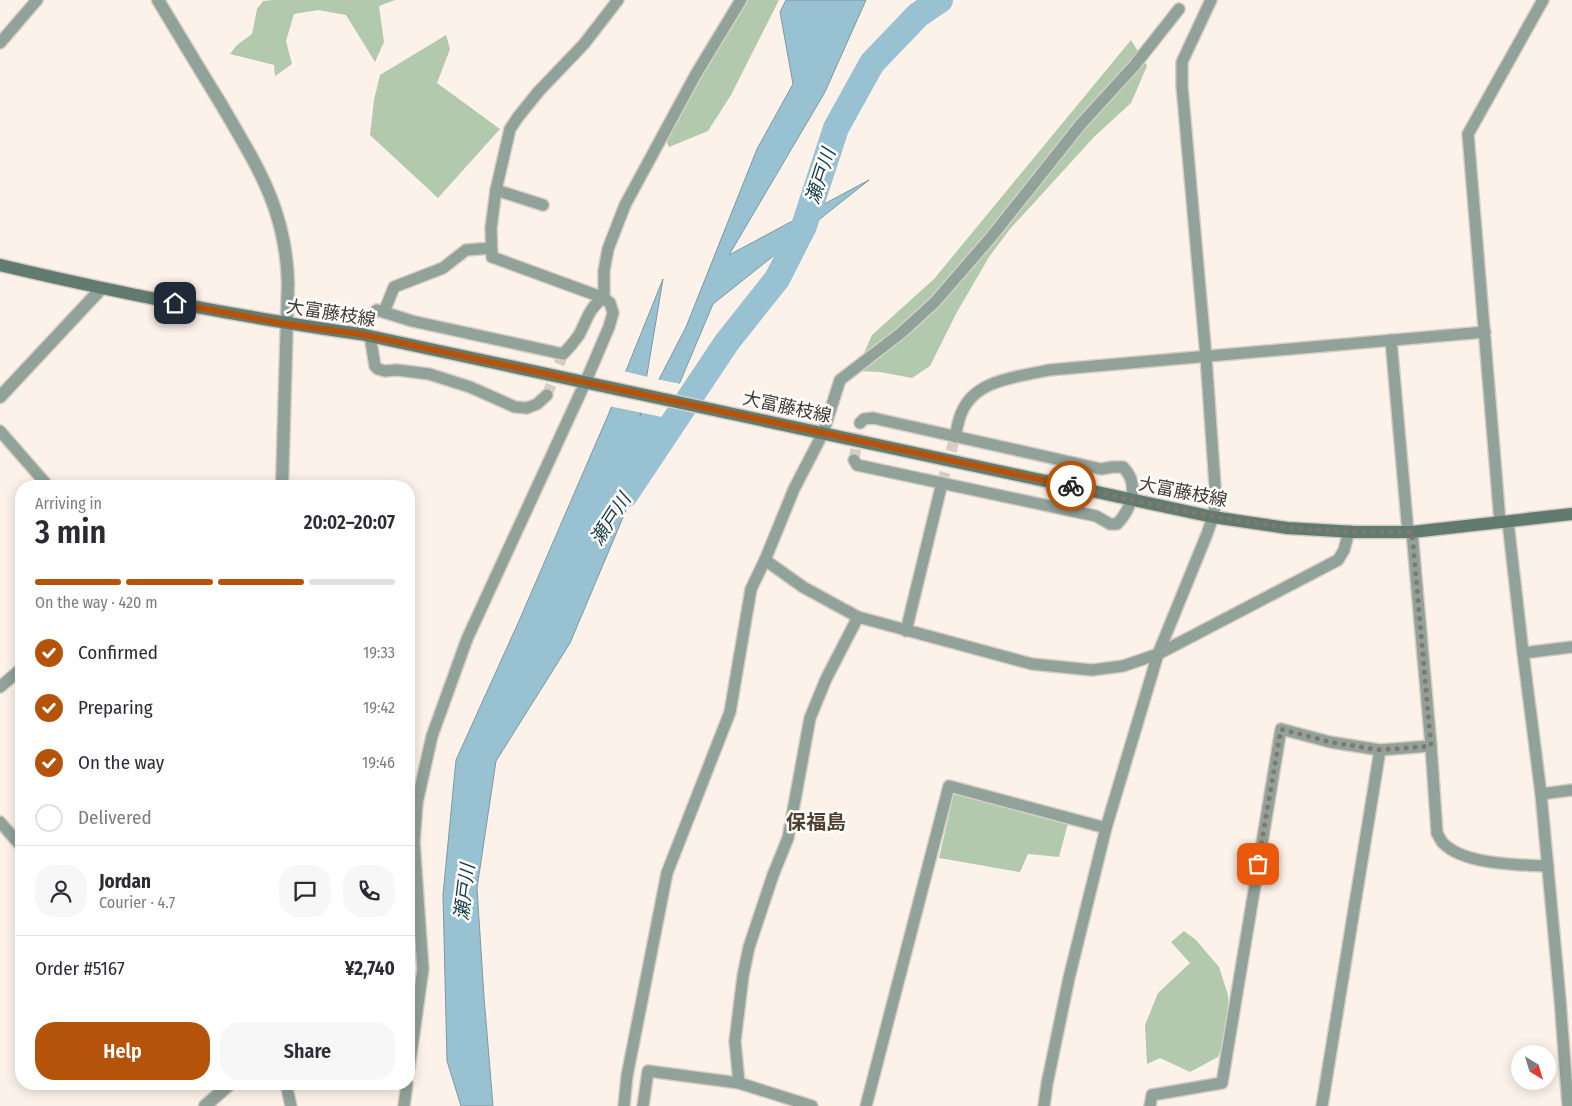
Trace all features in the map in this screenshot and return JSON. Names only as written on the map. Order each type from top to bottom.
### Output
[{"type":"main road","name":"大富藤枝線","points":[[0,265],[101,289],[286,324],[365,335],[1213,517],[1287,528],[1410,532],[1572,514]]},
{"type":"street","points":[[0,43],[37,0]]},
{"type":"street","points":[[415,829],[417,803],[432,736],[467,640],[592,384],[612,313],[610,303],[604,298],[492,257],[491,228],[496,190],[510,129],[539,91],[584,44],[618,0]]},
{"type":"street","points":[[604,298],[604,271],[608,249],[626,205],[696,74],[741,0]]},
{"type":"street","points":[[1044,1106],[1069,978],[1106,828],[1158,654],[1207,534],[1216,500],[1206,356],[1182,86],[1182,62],[1211,0]]},
{"type":"street","points":[[1543,0],[1468,134],[1504,522],[1541,794],[1568,1106]]},
{"type":"street","points":[[161,1],[259,168],[274,203],[282,232],[287,260],[282,480]]},
{"type":"street","points":[[624,1106],[627,1076],[667,873],[730,712],[751,589],[766,560],[816,431],[840,380],[901,332],[935,302],[992,236],[1081,124],[1134,66],[1179,9]]},
{"type":"street","points":[[496,190],[543,205]]},
{"type":"street","points":[[384,312],[394,287],[443,268],[466,250],[491,248]]},
{"type":"street","points":[[0,397],[101,289]]},
{"type":"street","points":[[547,395],[537,404],[527,408],[515,407],[470,387],[428,374],[378,369],[375,366],[365,335],[369,316],[377,310],[412,321],[563,354],[587,321],[591,309],[604,298]]},
{"type":"street","points":[[956,437],[961,414],[968,401],[978,391],[994,383],[1049,370],[1485,332]]},
{"type":"street","points":[[1391,340],[1431,746],[1437,833],[1442,842],[1451,849],[1469,857],[1499,865],[1548,866]]},
{"type":"street","points":[[854,460],[857,465],[1096,516],[1110,524],[1118,524],[1124,517],[1132,500],[1132,481],[1129,473],[1123,467],[1101,469],[873,418],[864,419],[860,424]]},
{"type":"street","points":[[0,431],[43,480]]},
{"type":"street","points":[[906,631],[942,483]]},
{"type":"street","points":[[766,560],[803,587],[858,618],[1032,664],[1092,670],[1123,666],[1158,654],[1338,560],[1344,550],[1349,531]]},
{"type":"street","points":[[739,1083],[735,1041],[743,976],[749,947],[773,875],[788,838],[810,718],[826,679],[858,618]]},
{"type":"street","points":[[1523,653],[1572,647]]},
{"type":"street","points":[[0,687],[15,674]]},
{"type":"street","points":[[1150,1106],[1152,1094],[1222,1084],[1281,729],[1330,742],[1380,750],[1431,746]]},
{"type":"street","points":[[1322,1106],[1380,750]]},
{"type":"street","points":[[866,1106],[949,786],[1106,828]]},
{"type":"street","points":[[1541,794],[1572,790]]},
{"type":"street","points":[[0,822],[15,839]]},
{"type":"street","points":[[415,856],[423,969],[415,1026]]},
{"type":"street","points":[[643,1106],[648,1071],[739,1083],[812,1106]]},
{"type":"street","points":[[205,1106],[223,1090]]},
{"type":"street","points":[[287,1090],[291,1106]]},
{"type":"street","points":[[404,1106],[406,1090]]},
{"type":"green space","points":[[395,0],[379,6],[384,42],[375,62],[346,15],[318,10],[294,14],[286,41],[292,64],[275,76],[274,65],[230,54],[237,45],[252,34],[257,9],[263,1]]},
{"type":"green space","points":[[745,0],[779,0],[731,95],[708,131],[669,147],[666,140]]},
{"type":"green space","points":[[446,35],[450,49],[437,83],[500,129],[438,198],[370,135],[374,100],[380,75]]},
{"type":"green space","points":[[1131,40],[1147,66],[1131,103],[1094,137],[1010,229],[989,257],[957,312],[930,366],[912,378],[880,372],[856,371],[872,335],[934,279]]},
{"type":"green space","points":[[954,792],[1068,823],[1059,857],[1028,854],[1020,872],[939,858]]},
{"type":"green space","points":[[1184,931],[1196,940],[1219,967],[1228,995],[1229,1030],[1218,1057],[1190,1072],[1160,1058],[1147,1064],[1145,1025],[1158,993],[1190,963],[1171,942]]},
{"type":"water","points":[[786,0],[866,0],[825,92],[729,255],[869,180],[713,304],[570,643],[496,761],[477,888],[493,1106],[461,1106],[447,1061],[443,895],[456,760],[519,621],[609,413],[663,279],[640,416],[686,327],[757,149],[793,84],[780,12]]},
{"type":"pier","points":[[623,371],[648,377],[644,402],[656,379],[681,384],[667,418],[609,406]]},
{"type":"waterway","name":"瀬戸川","points":[[625,495],[727,342],[777,279],[804,226],[836,128],[872,63],[918,15],[940,0]]},
{"type":"tunnel","points":[[547,395],[563,354]]},
{"type":"tunnel","points":[[854,460],[860,423]]},
{"type":"tunnel","points":[[942,483],[955,437]]},
{"type":"way so far","points":[[1071,486],[1213,517],[1287,528],[1355,532],[1412,532],[1431,746],[1380,750],[1330,742],[1281,729],[1258,864]]},
{"type":"district","name":"保福島","points":[[816,822]]},
{"type":"route","points":[[175,303],[286,324],[360,334],[1071,486]]}]
